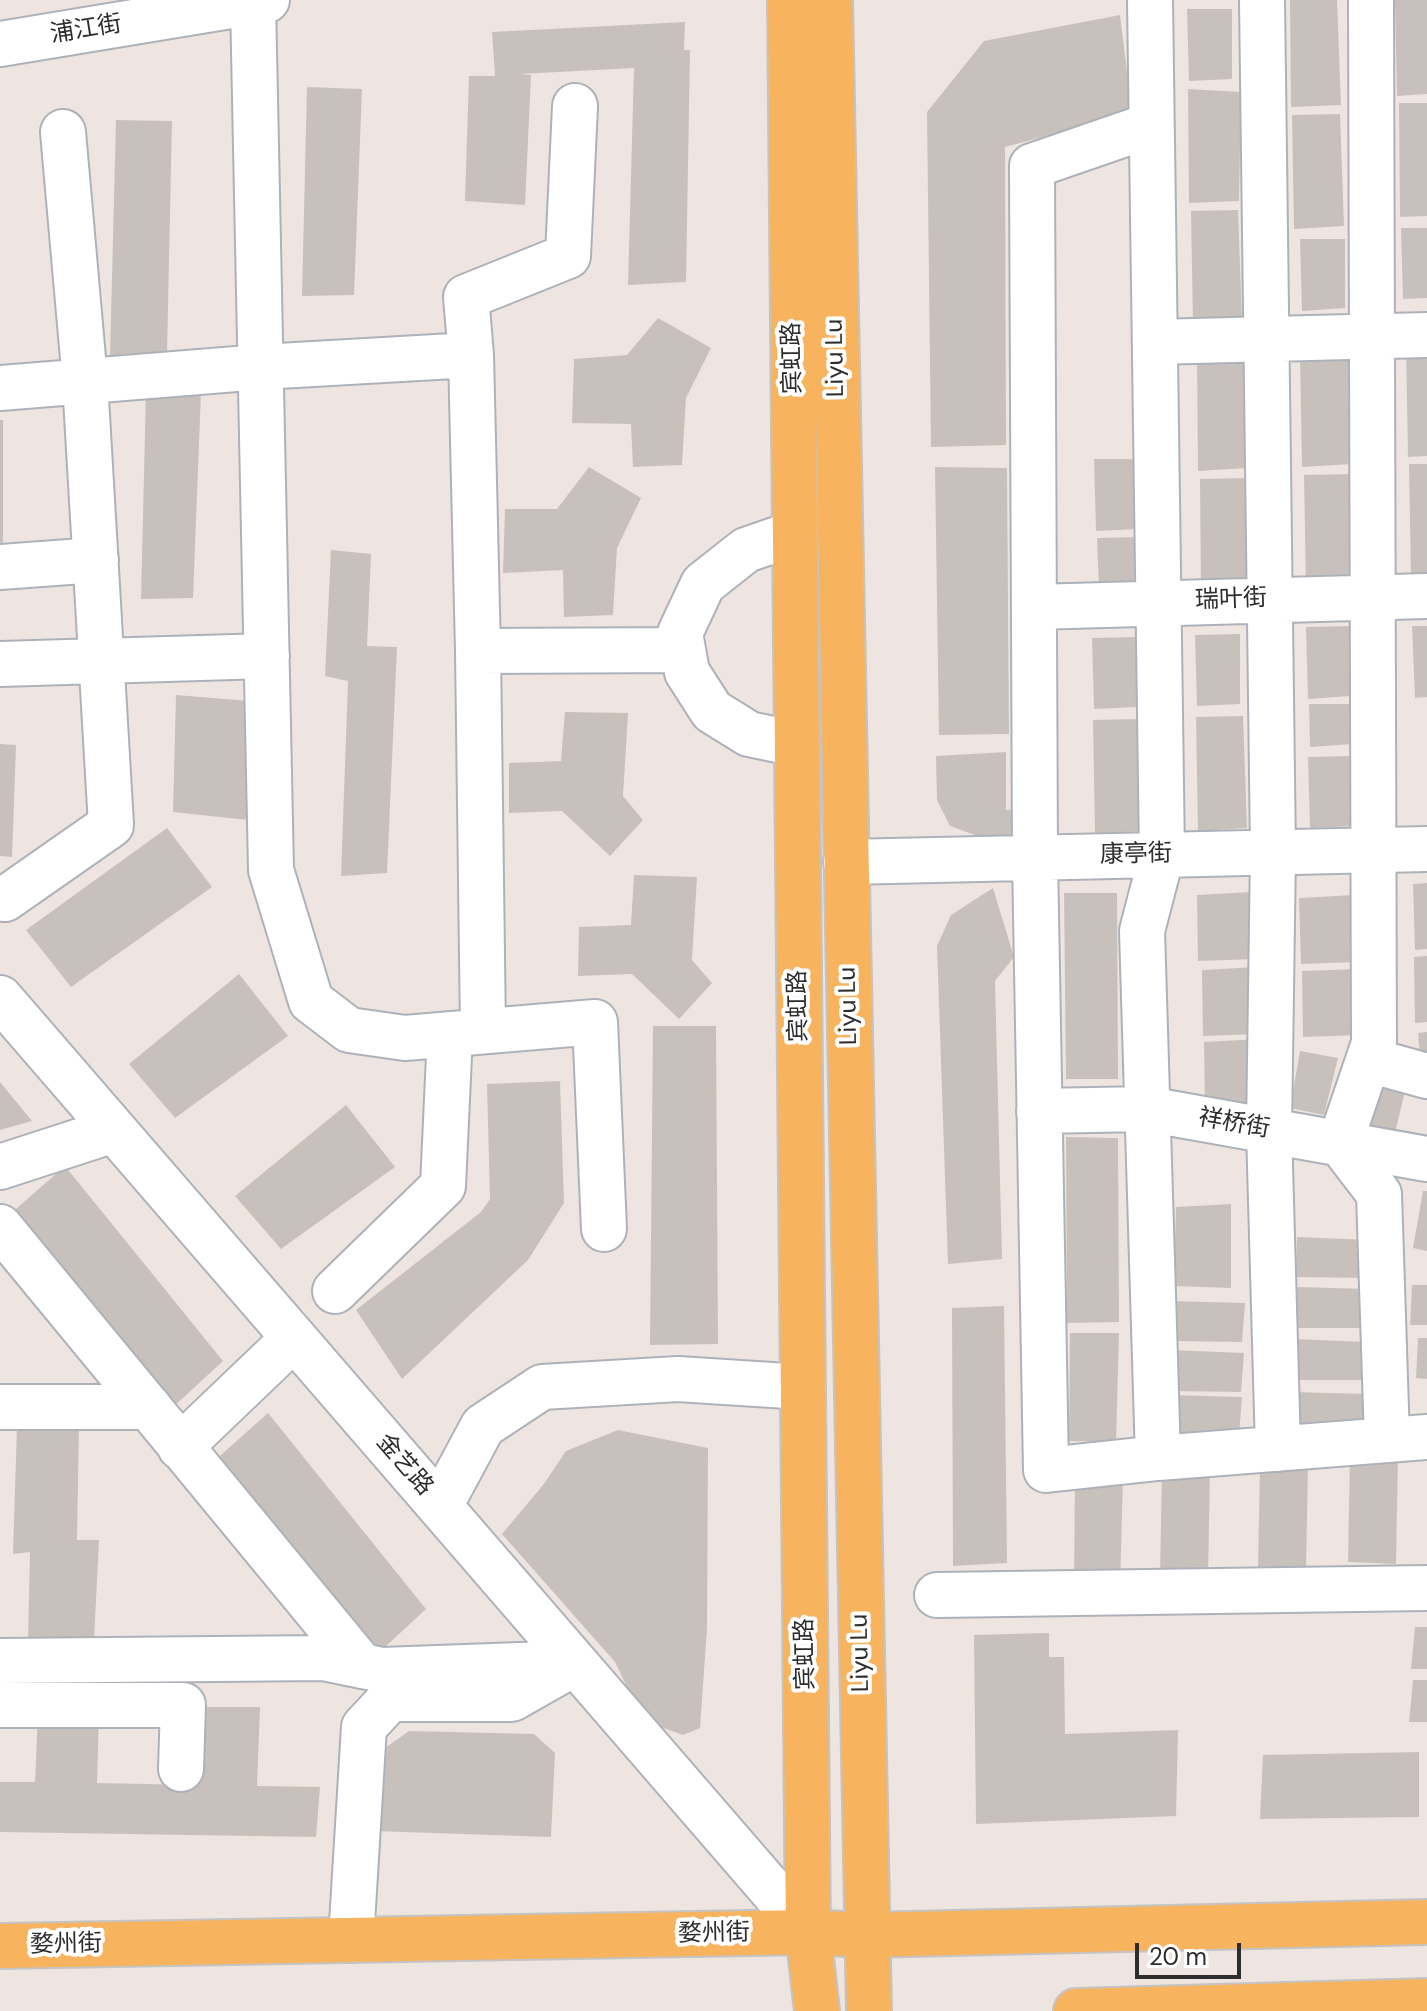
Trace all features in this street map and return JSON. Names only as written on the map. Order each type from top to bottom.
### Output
[{"type":"main road","name":"宾虹路","points":[[790,0],[808,1932],[817,2011]]},
{"type":"main road","name":"Liyu Lu","points":[[830,0],[869,2011]]},
{"type":"main road","name":"婺州街","points":[[0,1946],[808,1932],[866,1935],[1427,1922]]},
{"type":"main road","points":[[1076,2011],[1427,2001]]},
{"type":"street","points":[[1150,0],[1162,854],[1142,931],[1158,1458]]},
{"type":"street","points":[[1262,0],[1273,852],[1269,1130],[1278,1449]]},
{"type":"street","points":[[1151,125],[1032,166],[1035,858],[1046,1470],[1407,1438],[1379,1194],[1340,1143],[1374,1043],[1371,0]]},
{"type":"street","points":[[260,1],[261,367],[271,870],[311,1001],[349,1030],[405,1038],[595,1022],[604,1229]]},
{"type":"street","name":"浦江街","points":[[0,44],[260,1]]},
{"type":"street","points":[[335,1291],[443,1186],[467,1033],[478,651],[471,355],[466,297],[568,256],[575,106]]},
{"type":"street","points":[[5,899],[111,825],[85,381],[63,132]]},
{"type":"street","points":[[1155,342],[1427,335]]},
{"type":"street","points":[[0,388],[261,367],[471,355]]},
{"type":"street","points":[[795,533],[746,550],[703,584],[680,633],[687,672],[712,711],[749,734],[797,744]]},
{"type":"street","points":[[0,567],[96,560]]},
{"type":"street","name":"瑞叶街","points":[[1034,607],[1427,596]]},
{"type":"street","points":[[478,651],[683,650]]},
{"type":"street","points":[[0,664],[267,656]]},
{"type":"street","name":"康亭街","points":[[846,862],[1427,849]]},
{"type":"street","name":"金艺路","points":[[0,998],[808,1932]]},
{"type":"street","points":[[1369,1060],[1427,1076]]},
{"type":"street","name":"祥桥街","points":[[1039,1111],[1147,1109],[1427,1159]]},
{"type":"street","points":[[0,1167],[114,1130]]},
{"type":"street","points":[[0,1227],[362,1666]]},
{"type":"street","points":[[180,1447],[294,1338]]},
{"type":"street","points":[[440,1506],[483,1426],[542,1387],[678,1379],[803,1387]]},
{"type":"street","points":[[0,1407],[149,1407]]},
{"type":"street","points":[[937,1595],[1427,1588]]},
{"type":"street","points":[[0,1661],[323,1658],[382,1670],[575,1663]]},
{"type":"street","points":[[351,1940],[364,1727],[390,1699],[512,1699],[575,1663]]},
{"type":"street","points":[[0,1705],[183,1705],[181,1769]]},
{"type":"building","points":[[1290,0],[1337,0],[1341,105],[1291,107]]},
{"type":"building","points":[[1395,0],[1427,0],[1427,94],[1397,96]]},
{"type":"building","points":[[1187,9],[1232,9],[1232,79],[1189,81]]},
{"type":"building","points":[[1120,15],[1132,113],[1005,147],[1006,445],[931,447],[927,112],[984,41]]},
{"type":"building","points":[[685,22],[684,50],[690,50],[686,282],[628,285],[634,68],[520,74],[531,75],[525,205],[465,201],[469,76],[495,76],[492,32]]},
{"type":"building","points":[[307,87],[362,89],[354,295],[302,296]]},
{"type":"building","points":[[1188,89],[1241,92],[1239,201],[1189,203]]},
{"type":"building","points":[[1399,103],[1427,103],[1427,216],[1400,217]]},
{"type":"building","points":[[1340,114],[1344,226],[1294,229],[1292,115]]},
{"type":"building","points":[[116,120],[172,121],[167,353],[110,356]]},
{"type":"building","points":[[1238,210],[1242,322],[1193,325],[1191,211]]},
{"type":"building","points":[[1401,228],[1427,228],[1427,298],[1403,299]]},
{"type":"building","points":[[1300,239],[1345,239],[1345,308],[1302,311]]},
{"type":"building","points":[[658,318],[711,348],[686,398],[682,465],[633,467],[631,424],[572,423],[574,359],[627,355]]},
{"type":"building","points":[[1406,343],[1427,343],[1427,456],[1408,457]]},
{"type":"building","points":[[1348,352],[1352,464],[1302,467],[1300,353]]},
{"type":"building","points":[[1244,356],[1248,468],[1198,471],[1197,357]]},
{"type":"building","points":[[146,391],[201,392],[193,598],[141,599]]},
{"type":"building","points":[[0,420],[3,420],[3,546],[0,546]]},
{"type":"building","points":[[1094,459],[1139,459],[1140,529],[1096,531]]},
{"type":"building","points":[[1409,464],[1427,464],[1427,577],[1411,578]]},
{"type":"building","points":[[589,467],[641,498],[617,548],[613,615],[564,617],[563,570],[503,573],[505,509],[557,509]]},
{"type":"building","points":[[935,467],[1007,468],[1009,734],[939,735]]},
{"type":"building","points":[[1351,474],[1355,586],[1306,589],[1304,475]]},
{"type":"building","points":[[1247,478],[1251,589],[1201,593],[1200,479]]},
{"type":"building","points":[[1142,537],[1140,586],[1099,588],[1097,538]]},
{"type":"building","points":[[331,550],[371,554],[367,646],[397,647],[387,873],[341,876],[348,681],[325,676]]},
{"type":"building","points":[[1351,626],[1351,696],[1308,699],[1306,627]]},
{"type":"building","points":[[1412,626],[1427,626],[1427,697],[1415,698]]},
{"type":"building","points":[[1240,634],[1240,704],[1197,706],[1195,635]]},
{"type":"building","points":[[1137,637],[1137,707],[1094,709],[1092,638]]},
{"type":"building","points":[[176,695],[250,701],[248,820],[173,812]]},
{"type":"building","points":[[1309,704],[1354,704],[1353,744],[1310,747]]},
{"type":"building","points":[[565,712],[628,713],[623,796],[643,820],[610,856],[562,811],[509,813],[509,763],[561,761]]},
{"type":"building","points":[[1243,716],[1247,828],[1198,831],[1196,717]]},
{"type":"building","points":[[1140,719],[1144,831],[1095,834],[1093,720]]},
{"type":"building","points":[[0,744],[16,745],[12,857],[0,856]]},
{"type":"building","points":[[1006,752],[1006,810],[1029,808],[1029,835],[975,835],[950,826],[937,800],[936,756]]},
{"type":"building","points":[[1353,756],[1354,826],[1310,828],[1308,757]]},
{"type":"building","points":[[167,828],[212,887],[71,987],[26,930]]},
{"type":"building","points":[[634,875],[697,877],[692,960],[712,983],[679,1019],[632,974],[578,976],[579,927],[631,925]]},
{"type":"building","points":[[1427,883],[1427,949],[1415,950],[1413,884]]},
{"type":"building","points":[[993,888],[1014,957],[995,981],[1002,1259],[948,1264],[937,946],[951,915]]},
{"type":"building","points":[[1253,892],[1255,959],[1198,961],[1197,895]]},
{"type":"building","points":[[1064,893],[1117,893],[1118,1079],[1066,1079]]},
{"type":"building","points":[[1355,895],[1358,962],[1301,964],[1299,898]]},
{"type":"building","points":[[1427,956],[1427,1022],[1415,1023],[1414,957]]},
{"type":"building","points":[[1257,967],[1260,1034],[1203,1036],[1202,970]]},
{"type":"building","points":[[1357,969],[1360,1035],[1303,1037],[1302,971]]},
{"type":"building","points":[[239,974],[288,1036],[175,1118],[129,1064]]},
{"type":"building","points":[[653,1026],[716,1026],[718,1344],[650,1345]]},
{"type":"building","points":[[1427,1032],[1427,1067],[1421,1068],[1418,1033]]},
{"type":"building","points":[[1259,1039],[1262,1106],[1205,1108],[1204,1042]]},
{"type":"building","points":[[1300,1051],[1338,1058],[1324,1115],[1290,1108]]},
{"type":"building","points":[[1370,1072],[1408,1079],[1394,1137],[1360,1129]]},
{"type":"building","points":[[560,1081],[564,1203],[528,1260],[402,1379],[356,1310],[481,1212],[490,1199],[487,1084]]},
{"type":"building","points":[[0,1082],[32,1121],[0,1130]]},
{"type":"building","points":[[346,1105],[395,1167],[281,1249],[235,1196]]},
{"type":"building","points":[[1066,1137],[1118,1138],[1119,1322],[1067,1323]]},
{"type":"building","points":[[65,1166],[223,1361],[169,1411],[9,1215]]},
{"type":"building","points":[[1423,1191],[1427,1191],[1427,1251],[1413,1248]]},
{"type":"building","points":[[1231,1204],[1231,1288],[1174,1286],[1176,1207]]},
{"type":"building","points":[[1297,1237],[1371,1240],[1368,1278],[1296,1277]]},
{"type":"building","points":[[1412,1285],[1427,1285],[1427,1325],[1410,1325]]},
{"type":"building","points":[[1296,1287],[1369,1289],[1366,1328],[1295,1328]]},
{"type":"building","points":[[1171,1301],[1245,1303],[1242,1342],[1170,1341]]},
{"type":"building","points":[[1004,1306],[1007,1563],[953,1566],[952,1308]]},
{"type":"building","points":[[1070,1333],[1119,1333],[1116,1442],[1069,1441]]},
{"type":"building","points":[[1418,1338],[1427,1338],[1427,1379],[1416,1378]]},
{"type":"building","points":[[1293,1339],[1366,1342],[1363,1380],[1291,1380]]},
{"type":"building","points":[[1171,1350],[1244,1353],[1241,1392],[1169,1391]]},
{"type":"building","points":[[1293,1392],[1367,1394],[1363,1433],[1292,1432]]},
{"type":"building","points":[[1169,1395],[1242,1397],[1239,1436],[1167,1435]]},
{"type":"building","points":[[268,1413],[426,1609],[372,1659],[212,1463]]},
{"type":"building","points":[[79,1424],[77,1540],[99,1540],[94,1640],[28,1644],[30,1552],[13,1554],[17,1426]]},
{"type":"building","points":[[618,1430],[708,1448],[707,1628],[700,1728],[683,1735],[658,1726],[630,1693],[615,1662],[502,1534],[543,1485],[566,1451]]},
{"type":"building","points":[[1350,1455],[1398,1455],[1396,1564],[1348,1562]]},
{"type":"building","points":[[1260,1463],[1308,1463],[1306,1572],[1258,1570]]},
{"type":"building","points":[[1162,1469],[1210,1469],[1208,1579],[1160,1577]]},
{"type":"building","points":[[1075,1477],[1123,1478],[1120,1587],[1074,1585]]},
{"type":"building","points":[[1415,1627],[1427,1627],[1427,1669],[1411,1669]]},
{"type":"building","points":[[1049,1633],[1049,1657],[1064,1657],[1065,1734],[1178,1730],[1176,1816],[976,1824],[974,1635]]},
{"type":"building","points":[[1413,1680],[1427,1680],[1427,1722],[1409,1722]]},
{"type":"building","points":[[199,1707],[260,1707],[257,1786],[320,1787],[316,1837],[0,1832],[0,1782],[35,1782],[38,1713],[99,1713],[97,1783],[196,1785]]},
{"type":"building","points":[[409,1731],[534,1734],[555,1753],[551,1837],[373,1831],[378,1753]]},
{"type":"building","points":[[1419,1752],[1419,1817],[1260,1819],[1263,1755]]}]
